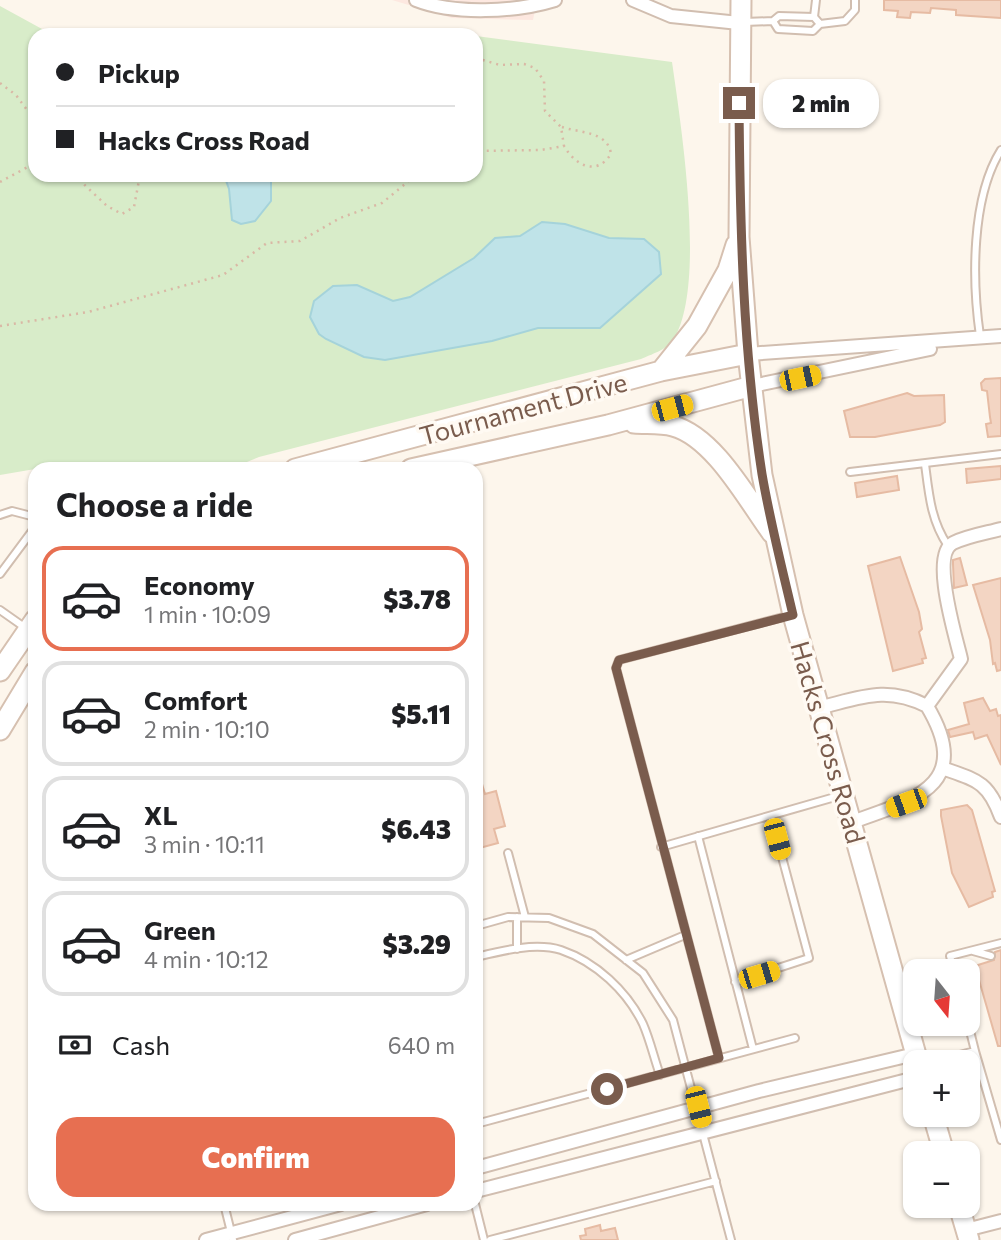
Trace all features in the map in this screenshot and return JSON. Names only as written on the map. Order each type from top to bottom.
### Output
[{"type":"main road","name":"Hacks Cross Road","points":[[741,0],[739,237],[748,355],[762,475],[793,615],[818,708],[919,1050]]},
{"type":"main road","points":[[661,371],[697,326],[715,297],[739,237]]},
{"type":"main road","name":"Tournament Drive","points":[[321,462],[661,371],[748,355]]},
{"type":"main road","name":"Tournament Drive","points":[[442,462],[619,422],[752,386]]},
{"type":"main road","points":[[619,422],[672,425],[694,435],[715,454],[776,538]]},
{"type":"main road","points":[[0,671],[28,633]]},
{"type":"main road","points":[[0,730],[28,684]]},
{"type":"main road","points":[[962,1218],[967,1235]]},
{"type":"street","points":[[416,0],[491,11],[514,4],[555,0]]},
{"type":"street","points":[[633,0],[671,16],[739,23]]},
{"type":"street","name":"Tournament Drive","points":[[752,386],[961,341],[1001,336]]},
{"type":"street","name":"Tournament Drive","points":[[748,355],[961,341]]},
{"type":"street","points":[[927,706],[961,659],[942,570],[943,554],[948,546],[1001,529]]},
{"type":"street","points":[[818,708],[874,694],[897,693],[927,706],[940,737],[944,754],[942,768],[933,785],[925,793],[852,822]]},
{"type":"street","points":[[942,768],[980,781],[991,793],[1001,817]]},
{"type":"street","points":[[483,1166],[698,1107],[903,1064]]},
{"type":"street","points":[[483,1189],[903,1081]]},
{"type":"street","points":[[206,1240],[232,1237],[318,1211]]},
{"type":"street","points":[[295,1240],[401,1211]]},
{"type":"street","points":[[967,1235],[1001,1220]]},
{"type":"lane","points":[[814,17],[817,0]]},
{"type":"lane","points":[[773,21],[778,29],[813,31],[820,24],[845,21],[855,10],[855,0]]},
{"type":"lane","points":[[739,23],[773,21],[779,16],[814,17],[820,24]]},
{"type":"lane","points":[[981,338],[978,308],[980,205],[986,178],[1001,150]]},
{"type":"lane","points":[[850,472],[1001,454]]},
{"type":"lane","points":[[925,464],[931,512],[937,530],[948,546]]},
{"type":"lane","points":[[0,514],[12,511],[28,515]]},
{"type":"lane","points":[[0,574],[28,536]]},
{"type":"lane","points":[[0,610],[28,626]]},
{"type":"lane","points":[[719,1058],[661,847],[616,668],[619,660],[793,615]]},
{"type":"lane","points":[[661,847],[844,795]]},
{"type":"lane","points":[[735,982],[808,958],[771,816]]},
{"type":"lane","points":[[698,836],[753,1049]]},
{"type":"lane","points":[[508,853],[525,917]]},
{"type":"lane","points":[[517,917],[517,949]]},
{"type":"lane","points":[[483,924],[517,917],[549,918],[593,934],[643,973],[673,1020],[698,1107],[730,1240]]},
{"type":"lane","points":[[626,960],[685,935]]},
{"type":"lane","points":[[951,959],[950,956],[1001,943]]},
{"type":"lane","points":[[483,956],[517,949],[559,949],[588,963],[609,979],[635,1010],[660,1075]]},
{"type":"lane","points":[[972,951],[991,956]]},
{"type":"lane","points":[[483,1122],[795,1038]]},
{"type":"lane","points":[[980,1068],[1001,1140]]},
{"type":"lane","points":[[993,1112],[1001,1109]]},
{"type":"lane","points":[[490,1240],[506,1238],[716,1181]]},
{"type":"lane","points":[[226,1211],[232,1237]]},
{"type":"lane","points":[[477,1211],[484,1240]]},
{"type":"path","points":[[483,60],[500,65],[524,64],[535,68],[544,81],[545,111],[561,127],[602,138],[610,146],[611,154],[600,165],[589,167],[573,160],[564,146],[561,127]]},
{"type":"path","points":[[0,83],[16,95],[28,111]]},
{"type":"path","points":[[483,151],[541,150],[564,146]]},
{"type":"path","points":[[0,182],[28,167]]},
{"type":"path","points":[[81,182],[107,206],[122,214],[134,207],[139,182]]},
{"type":"path","points":[[0,326],[88,312],[223,275],[267,243],[308,238],[340,218],[382,203],[408,182]]},
{"type":"shaded area","points":[[392,0],[537,0],[533,20],[452,18]]},
{"type":"green space","points":[[0,6],[40,28],[28,28],[28,182],[483,182],[483,37],[672,62],[685,164],[690,246],[683,316],[673,340],[663,349],[641,359],[247,462],[28,462],[28,470],[0,475]]},
{"type":"water","points":[[226,182],[271,182],[271,201],[255,221],[241,224],[232,220]]},
{"type":"water","points":[[542,222],[565,224],[609,238],[644,239],[659,252],[661,274],[600,328],[538,328],[492,341],[385,360],[364,357],[326,339],[319,334],[310,317],[314,301],[333,286],[357,285],[393,301],[410,297],[474,258],[495,238],[520,236]]},
{"type":"building","points":[[884,0],[1001,0],[1001,18],[956,15],[956,10],[931,8],[930,13],[911,12],[910,18],[897,17],[898,11],[884,10]]},
{"type":"building","points":[[1001,378],[1001,436],[988,437],[986,424],[991,423],[987,391],[982,390],[981,383],[985,379]]},
{"type":"building","points":[[907,393],[914,396],[944,395],[945,422],[875,437],[850,437],[844,411]]},
{"type":"building","points":[[1001,466],[1001,479],[967,483],[966,469]]},
{"type":"building","points":[[897,476],[899,490],[857,497],[855,483]]},
{"type":"building","points":[[900,557],[919,612],[922,629],[919,632],[926,658],[922,659],[923,663],[893,671],[868,566]]},
{"type":"building","points":[[960,558],[967,585],[954,588],[953,560]]},
{"type":"building","points":[[1001,578],[1001,670],[997,671],[973,585]]},
{"type":"building","points":[[983,698],[990,711],[996,709],[998,716],[1001,715],[1001,765],[987,735],[975,739],[973,732],[950,737],[948,730],[969,724],[964,703]]},
{"type":"building","points":[[483,787],[485,794],[496,791],[505,826],[494,829],[498,843],[483,847]]},
{"type":"building","points":[[967,805],[972,810],[995,891],[992,892],[993,897],[969,907],[952,873],[941,816],[941,810]]},
{"type":"building","points":[[1001,950],[1001,1046],[998,1046],[980,983],[980,964],[994,960],[995,952]]},
{"type":"building","points":[[600,1225],[601,1231],[615,1228],[618,1240],[581,1240],[580,1236],[586,1235],[585,1229]]},
{"type":"route","points":[[607,1089],[719,1058],[625,711],[616,668],[619,660],[793,615],[762,475],[748,355],[739,237],[739,103]]}]
